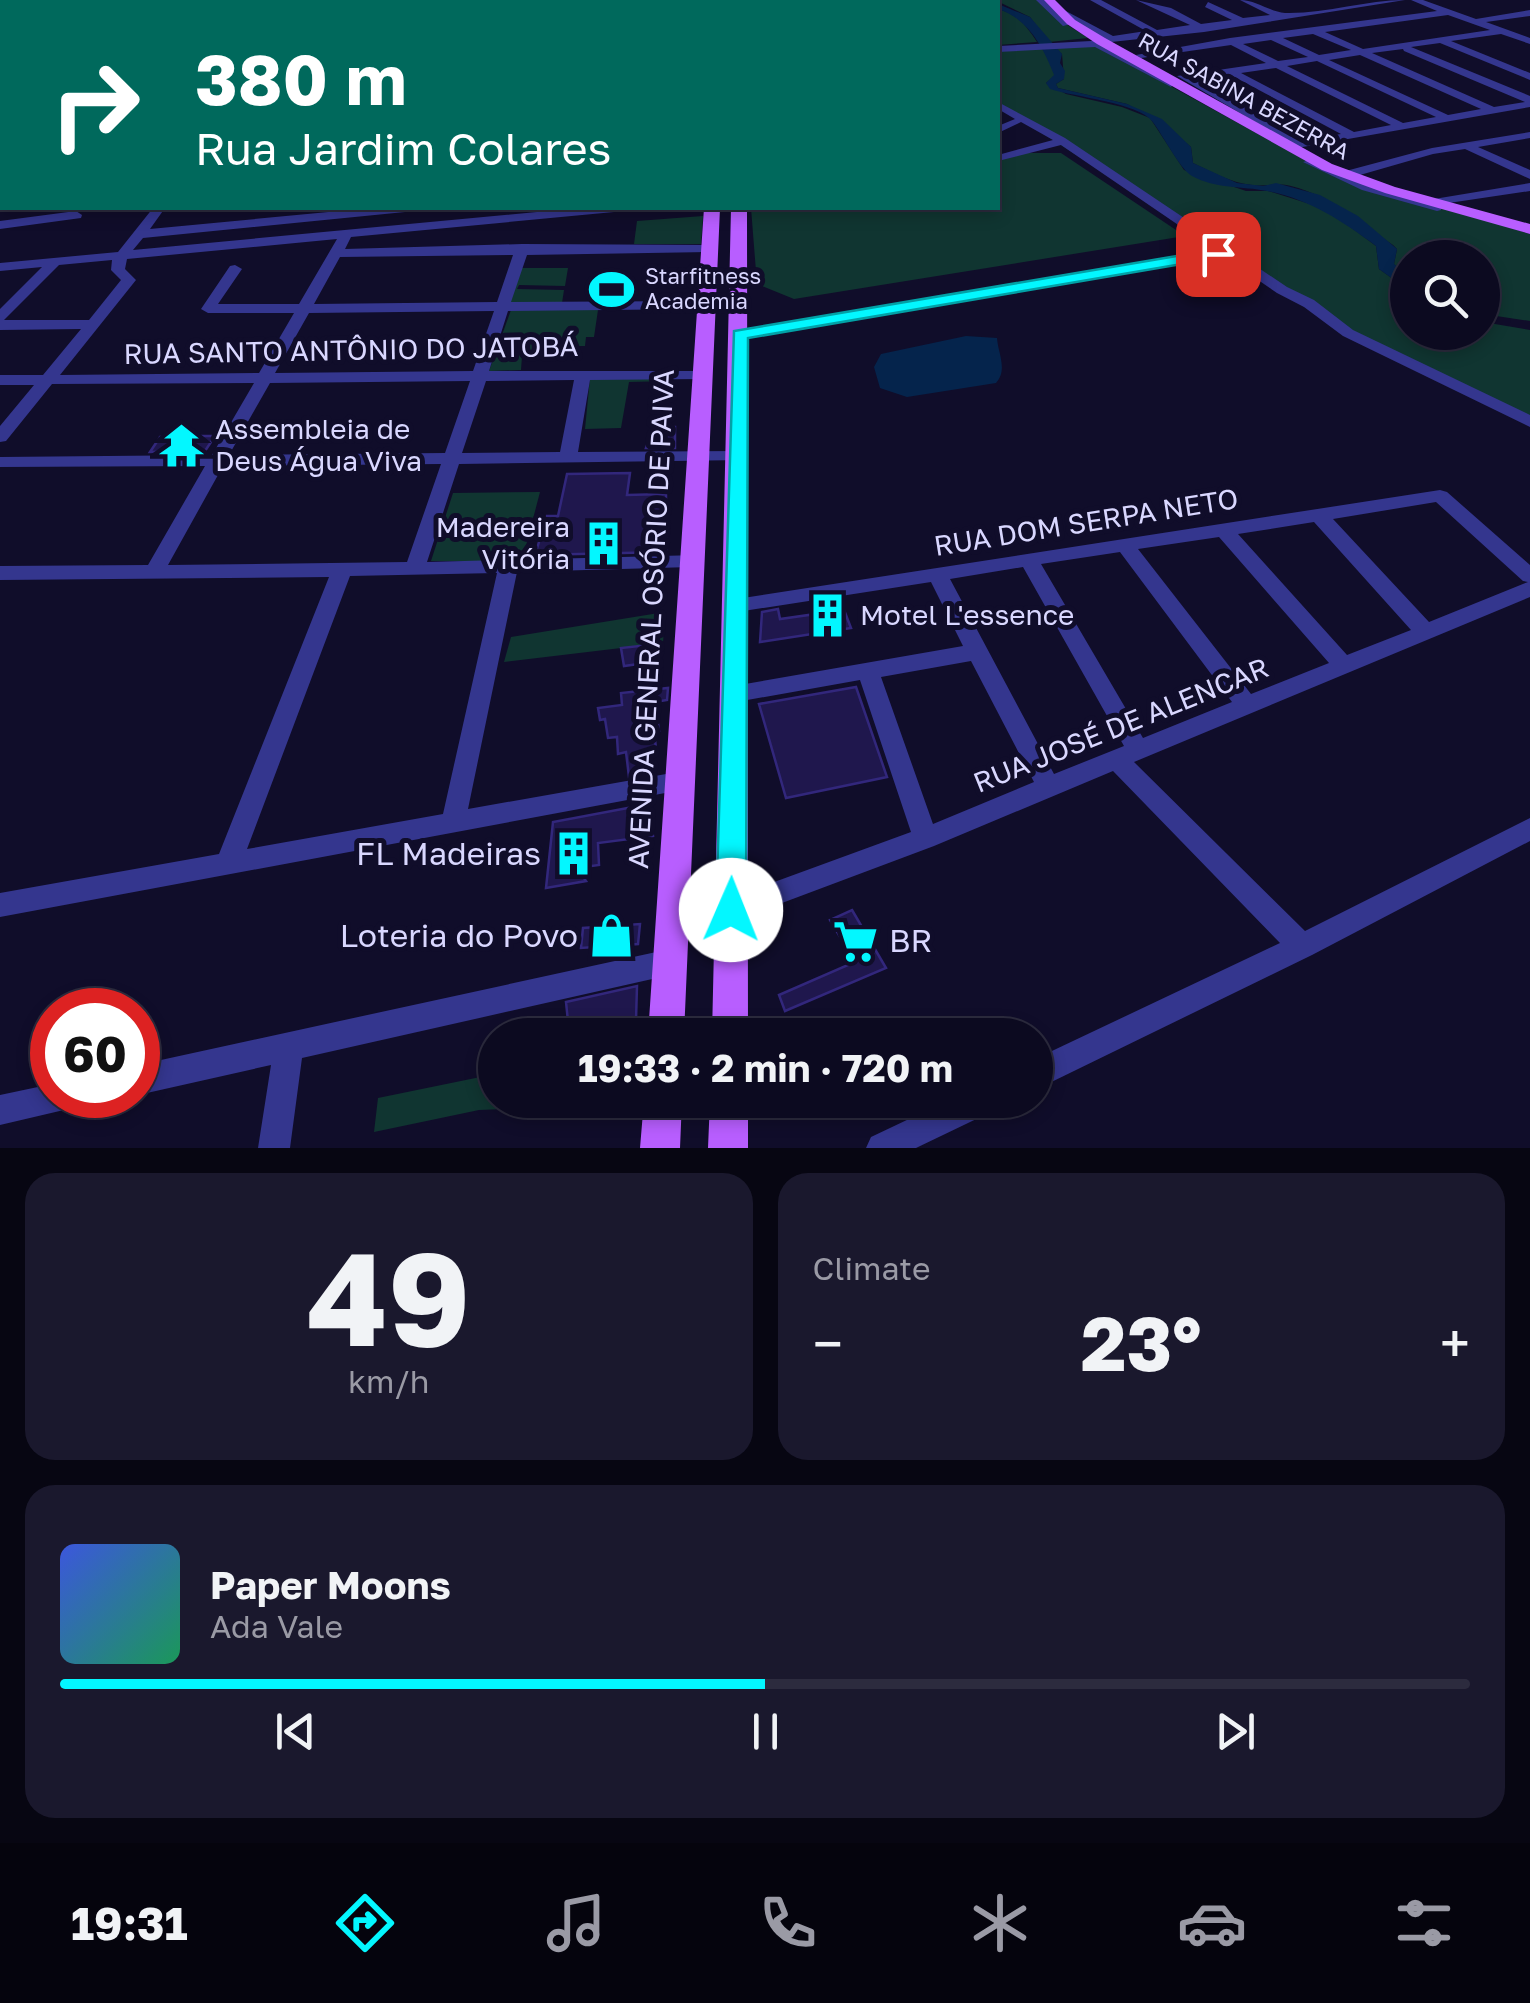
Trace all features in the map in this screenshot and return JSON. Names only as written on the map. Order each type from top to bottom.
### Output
[{"type":"main road","name":"RUA SABINA BEZERRA","points":[[1050,0],[1071,19],[1346,175],[1530,231]]},
{"type":"main road","name":"AVENIDA GENERAL OSÓRIO DE PAIVA","points":[[667,1018],[712,210]]},
{"type":"main road","points":[[730,1018],[739,210]]},
{"type":"main road","points":[[660,1148],[661,1118]]},
{"type":"main road","points":[[728,1148],[729,1118]]},
{"type":"street","points":[[1040,0],[1058,19],[1088,38],[1076,42]]},
{"type":"street","points":[[1094,0],[1202,56]]},
{"type":"street","points":[[1140,0],[1403,127]]},
{"type":"street","points":[[1071,19],[1247,0],[1494,111]]},
{"type":"street","points":[[1295,0],[1530,102]]},
{"type":"street","points":[[1355,0],[1460,38]]},
{"type":"street","points":[[1000,46],[1108,40],[1400,0]]},
{"type":"street","points":[[1416,0],[1529,40]]},
{"type":"street","points":[[1205,5],[1448,120]]},
{"type":"street","points":[[1141,54],[1449,12]]},
{"type":"street","points":[[1474,21],[1530,13]]},
{"type":"street","points":[[1185,78],[1502,31]]},
{"type":"street","points":[[1481,34],[1530,52]]},
{"type":"street","points":[[1108,40],[1248,113],[1296,145],[1530,102]]},
{"type":"street","points":[[1076,42],[1100,44],[1336,176],[1530,231]]},
{"type":"street","points":[[1442,42],[1530,77]]},
{"type":"street","points":[[1406,72],[1485,59]]},
{"type":"street","points":[[1217,64],[1352,135]]},
{"type":"street","points":[[1328,101],[1390,92]]},
{"type":"street","points":[[1280,108],[1312,104]]},
{"type":"street","points":[[1000,111],[1056,143],[1338,334],[1530,425]]},
{"type":"street","points":[[1000,111],[1060,140],[1282,290],[1298,295],[1348,333],[1530,425]]},
{"type":"street","points":[[1248,113],[1264,111]]},
{"type":"street","points":[[1000,129],[1016,122]]},
{"type":"street","points":[[1346,175],[1464,145],[1530,134]]},
{"type":"street","points":[[1000,157],[1056,143]]},
{"type":"street","points":[[1464,145],[1530,176]]},
{"type":"street","points":[[1432,202],[1530,187]]},
{"type":"street","points":[[0,437],[129,280],[118,270],[120,257],[160,210]]},
{"type":"street","points":[[139,234],[385,210]]},
{"type":"street","points":[[409,250],[428,210]]},
{"type":"street","points":[[0,267],[595,210]]},
{"type":"street","points":[[0,226],[76,215]]},
{"type":"street","points":[[152,572],[346,234]]},
{"type":"street","points":[[415,569],[522,248]]},
{"type":"street","points":[[338,253],[709,248]]},
{"type":"street","points":[[740,334],[1218,254]]},
{"type":"street","points":[[0,316],[54,263]]},
{"type":"street","points":[[235,270],[208,309],[704,304]]},
{"type":"street","points":[[0,325],[91,324]]},
{"type":"street","name":"RUA SANTO ANTÔNIO DO JATOBÁ","points":[[0,380],[702,374]]},
{"type":"street","points":[[568,457],[583,375]]},
{"type":"street","points":[[0,462],[739,456]]},
{"type":"street","name":"RUA DOM SERPA NETO","points":[[737,605],[1443,497],[1530,576]]},
{"type":"street","points":[[1320,515],[1426,634]]},
{"type":"street","points":[[1223,529],[1345,666]]},
{"type":"street","points":[[1124,544],[1246,706]]},
{"type":"street","points":[[1028,559],[1126,755],[1302,946]]},
{"type":"street","points":[[0,573],[415,569],[690,560]]},
{"type":"street","points":[[453,824],[508,567]]},
{"type":"street","points":[[228,864],[342,570]]},
{"type":"street","points":[[937,573],[1049,787]]},
{"type":"street","name":"RUA JOSÉ DE ALENCAR","points":[[731,910],[924,838],[1530,589]]},
{"type":"street","points":[[736,694],[977,652]]},
{"type":"street","points":[[868,672],[924,838]]},
{"type":"street","points":[[0,905],[682,781]]},
{"type":"street","points":[[1053,1065],[1302,946],[1530,829]]},
{"type":"street","points":[[160,1075],[670,962]]},
{"type":"street","points":[[274,1148],[289,1047]]},
{"type":"street","points":[[0,1110],[30,1104]]},
{"type":"street","points":[[882,1148],[944,1118]]},
{"type":"green space","points":[[1000,0],[1040,0],[1058,19],[1088,38],[1049,42],[1030,17]]},
{"type":"green space","points":[[1000,10],[1021,21],[1037,42],[1000,45]]},
{"type":"green space","points":[[1092,43],[1305,160],[1530,234],[1530,321],[1500,317],[1500,240],[1390,243],[1332,203],[1306,191],[1222,177],[1193,163],[1191,147],[1166,126],[1127,104],[1058,88],[1056,84],[1064,79],[1062,54],[1052,46]]},
{"type":"green space","points":[[1040,46],[1055,75],[1046,83],[1066,94],[1150,118],[1184,170],[1246,191],[1268,191],[1337,217],[1376,246],[1379,269],[1390,277],[1390,350],[1500,350],[1500,325],[1530,330],[1530,422],[1393,357],[1000,106],[1000,49]]},
{"type":"green space","points":[[1061,153],[1185,236],[794,299],[757,284],[751,210],[1000,210],[1000,158]]},
{"type":"green space","points":[[703,216],[701,244],[634,244],[637,221]]},
{"type":"green space","points":[[521,268],[568,268],[565,286],[519,285],[517,289],[564,290],[562,303],[508,302]]},
{"type":"green space","points":[[511,310],[598,310],[594,337],[586,337],[585,346],[564,346],[566,340],[555,340],[553,347],[533,347],[530,356],[522,356],[521,370],[489,371]]},
{"type":"green space","points":[[670,377],[669,381],[629,382],[621,428],[585,429],[590,378]]},
{"type":"green space","points":[[540,492],[522,561],[431,561],[453,493]]},
{"type":"green space","points":[[665,612],[663,643],[504,662],[511,637]]},
{"type":"green space","points":[[478,1077],[478,1110],[374,1132],[378,1098]]},
{"type":"water","points":[[1000,5],[1030,17],[1062,54],[1060,63],[1065,71],[1064,79],[1056,84],[1058,88],[1127,104],[1162,119],[1191,147],[1193,163],[1237,183],[1276,183],[1320,195],[1358,216],[1390,243],[1390,277],[1379,269],[1376,246],[1324,212],[1297,199],[1192,176],[1145,115],[1120,105],[1050,89],[1046,83],[1054,75],[1045,54],[1017,19],[1000,10]]},
{"type":"water","points":[[966,336],[997,338],[1002,367],[996,383],[907,397],[880,388],[874,367],[881,354]]},
{"type":"building","points":[[675,427],[675,448],[646,448],[653,428]]},
{"type":"building","name":"Assembleia de Deus Água Viva","points":[[215,436],[205,451],[150,452],[160,437]]},
{"type":"building","points":[[630,473],[627,495],[666,494],[666,552],[535,555],[547,516],[558,516],[567,474]]},
{"type":"building","name":"Motel L'essence","points":[[778,609],[780,619],[844,610],[851,628],[760,642],[762,612]]},
{"type":"building","points":[[657,644],[660,661],[624,666],[621,648]]},
{"type":"building","points":[[856,687],[887,777],[786,798],[759,704]]},
{"type":"building","points":[[668,688],[667,700],[655,702],[659,731],[654,732],[656,748],[646,749],[649,773],[629,777],[626,752],[618,754],[617,737],[608,738],[605,719],[600,720],[598,708],[622,705],[621,693]]},
{"type":"building","name":"FL Madeiras","points":[[649,804],[653,836],[598,843],[599,865],[577,868],[586,881],[546,888],[553,822]]},
{"type":"building","name":"BR","points":[[852,910],[886,968],[785,1011],[779,995],[855,962],[830,920]]},
{"type":"building","name":"Loteria do Povo","points":[[640,924],[638,944],[581,948],[583,928]]},
{"type":"building","points":[[637,986],[636,1018],[568,1018],[566,1002]]},
{"type":"place","name":"Starfitness Academia","points":[[612,289]]},
{"type":"place","name":"Assembleia de Deus Água Viva","points":[[182,445]]},
{"type":"place","name":"Madereira Vitória","points":[[603,543]]},
{"type":"place","name":"Motel L'essence","points":[[827,615]]},
{"type":"place","name":"FL Madeiras","points":[[574,854]]},
{"type":"place","name":"Loteria do Povo","points":[[611,936]]},
{"type":"place","name":"BR","points":[[856,941]]},
{"type":"route","points":[[731,910],[740,334],[1218,254]]}]
